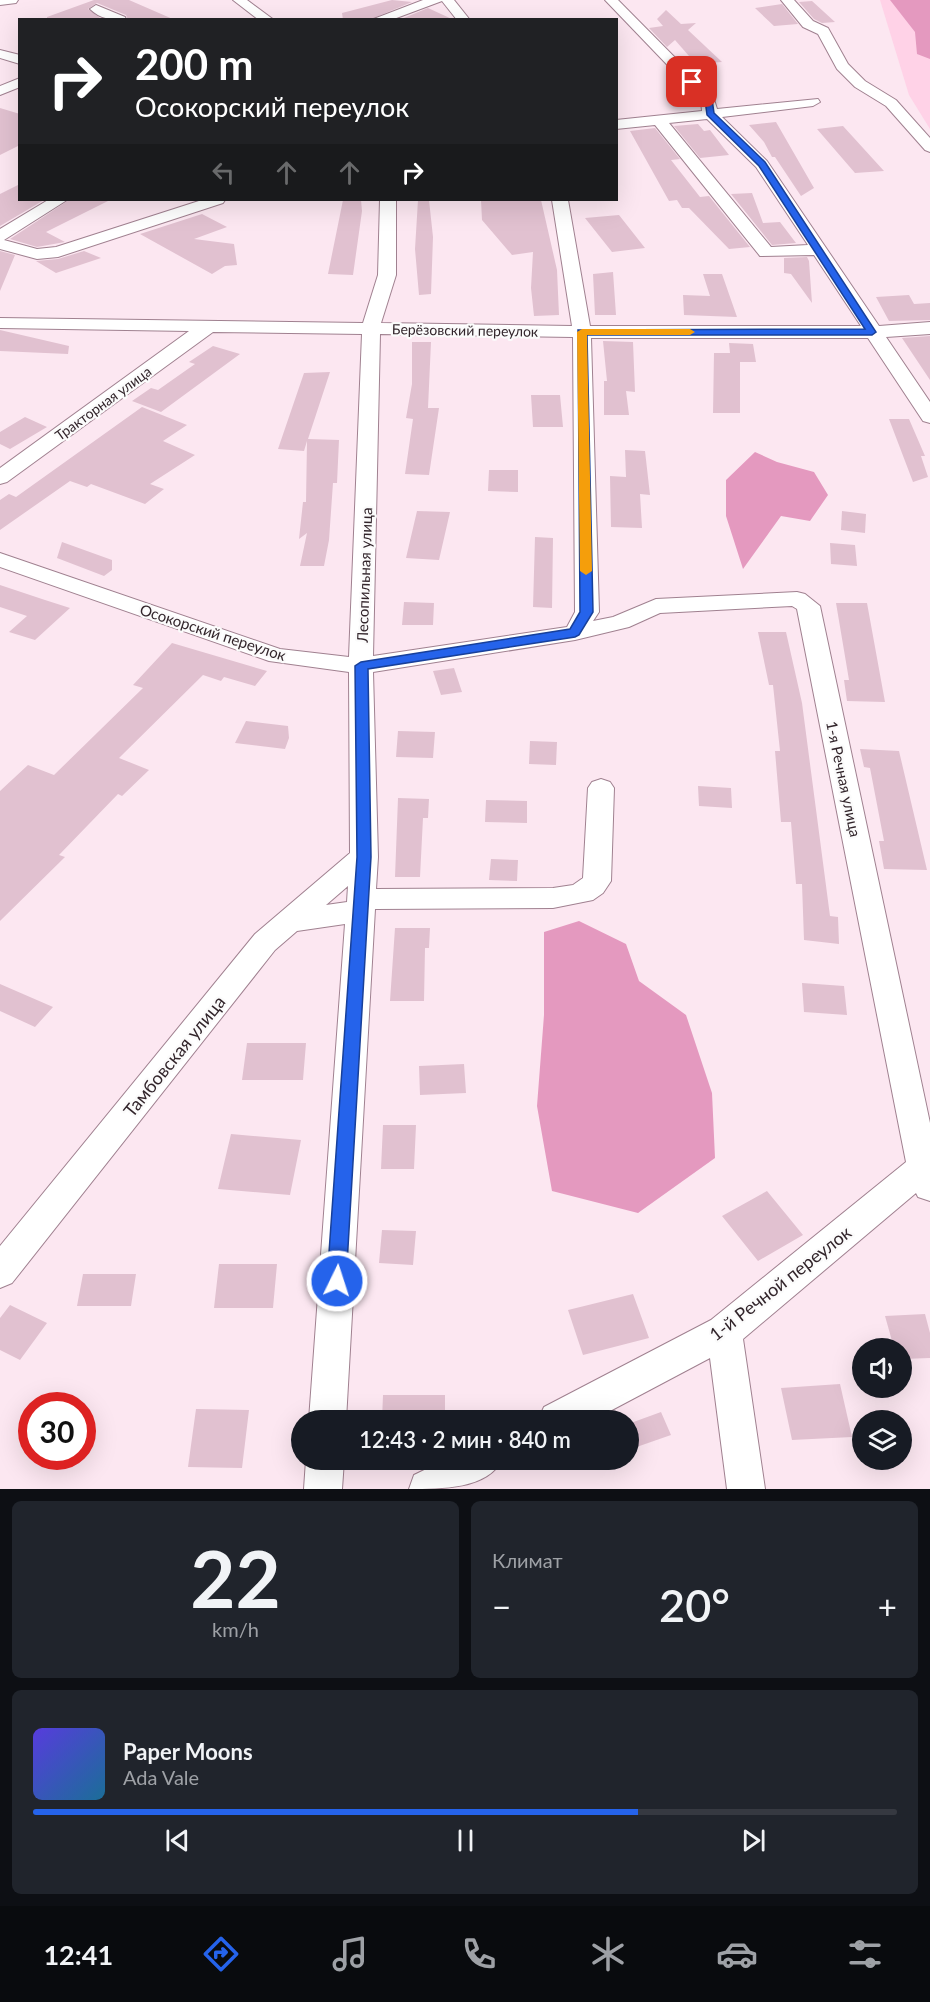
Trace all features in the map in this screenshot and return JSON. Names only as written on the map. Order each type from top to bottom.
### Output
[{"type":"street","points":[[0,2],[12,0]]},
{"type":"street","points":[[239,0],[265,18]]},
{"type":"street","points":[[384,18],[436,0]]},
{"type":"street","points":[[447,0],[462,18]]},
{"type":"street","points":[[611,0],[708,99],[710,114],[762,164],[930,417]]},
{"type":"street","points":[[786,0],[808,24],[823,31],[842,66],[860,84],[891,103],[930,147]]},
{"type":"street","points":[[96,9],[116,18]]},
{"type":"street","points":[[0,54],[18,59]]},
{"type":"street","points":[[0,91],[18,83]]},
{"type":"street","points":[[618,125],[813,102]]},
{"type":"street","points":[[659,120],[766,252],[818,250]]},
{"type":"street","points":[[0,236],[57,201]]},
{"type":"street","points":[[0,244],[37,254],[58,252],[214,201]]},
{"type":"street","name":"Лесопильная улица","points":[[329,1410],[364,857],[361,666],[371,327],[387,275],[388,201]]},
{"type":"street","points":[[560,201],[582,332],[586,612],[575,633]]},
{"type":"street","name":"Берёзовский переулок","points":[[0,323],[582,332],[872,332],[930,328]]},
{"type":"street","name":"Тракторная улица","points":[[0,478],[206,327]]},
{"type":"street","name":"Осокорский переулок","points":[[0,560],[277,656],[361,666],[575,633]]},
{"type":"street","name":"1-я Речная улица","points":[[575,633],[621,622],[656,606],[797,599],[808,606],[928,1174]]},
{"type":"street","points":[[289,921],[361,905],[553,898],[577,895],[591,889],[597,881],[601,788]]},
{"type":"street","name":"Тамбовская улица","points":[[0,1272],[265,942],[364,857]]},
{"type":"street","name":"1-й Речной переулок","points":[[576,1410],[724,1332],[928,1174]]},
{"type":"street","points":[[724,1332],[746,1489]]},
{"type":"street","points":[[323,1489],[324,1470]]},
{"type":"street","points":[[428,1489],[464,1470]]},
{"type":"shaded area","points":[[880,0],[930,0],[930,129],[909,95]]},
{"type":"shaded area","points":[[890,0],[930,0],[930,59],[917,54],[915,32]]},
{"type":"shaded area","points":[[755,452],[777,462],[814,472],[828,495],[810,521],[781,516],[743,569],[726,516],[726,480]]},
{"type":"shaded area","points":[[579,921],[626,944],[639,981],[686,1015],[712,1093],[715,1158],[638,1213],[552,1191],[537,1106],[544,1015],[544,932]]},
{"type":"building","points":[[94,0],[129,0],[170,18],[127,18],[126,15],[97,3],[88,9],[100,18],[47,17]]},
{"type":"building","points":[[392,0],[412,2],[374,18],[343,18],[342,13]]},
{"type":"building","points":[[812,1],[835,22],[822,23],[814,19],[799,2]]},
{"type":"building","points":[[782,4],[798,24],[774,26],[755,8]]},
{"type":"building","points":[[428,8],[450,18],[404,18]]},
{"type":"building","points":[[666,10],[681,24],[696,23],[688,30],[722,62],[696,64],[675,40],[667,47],[649,28],[663,26],[657,19]]},
{"type":"building","points":[[0,108],[18,113],[18,146],[0,155]]},
{"type":"building","points":[[776,122],[814,188],[801,196],[775,157],[772,157],[764,142],[749,125]]},
{"type":"building","points":[[698,124],[704,131],[710,130],[729,155],[700,158],[674,126]]},
{"type":"building","points":[[843,126],[884,171],[855,173],[817,129]]},
{"type":"building","points":[[655,128],[680,159],[671,160],[700,197],[709,196],[750,247],[729,249],[689,208],[682,208],[677,200],[669,201],[630,131]]},
{"type":"building","points":[[18,185],[18,201],[42,201],[0,226],[0,194]]},
{"type":"building","points":[[752,193],[763,223],[780,222],[796,243],[772,245],[731,194]]},
{"type":"building","points":[[67,201],[108,201],[46,232],[65,242],[37,247],[10,239]]},
{"type":"building","points":[[343,201],[361,201],[362,211],[353,275],[328,274]]},
{"type":"building","points":[[418,201],[429,201],[433,237],[431,294],[419,295],[415,249]]},
{"type":"building","points":[[481,201],[541,201],[557,270],[559,315],[534,316],[531,288],[533,252],[512,255],[482,220]]},
{"type":"building","points":[[202,214],[227,227],[194,239],[234,244],[237,265],[225,266],[212,274],[140,234]]},
{"type":"building","points":[[619,215],[645,248],[612,252],[585,218]]},
{"type":"building","points":[[0,251],[15,255],[0,291]]},
{"type":"building","points":[[84,251],[101,258],[56,273],[36,261],[58,259]]},
{"type":"building","points":[[807,257],[812,303],[791,274],[784,273],[784,258]]},
{"type":"building","points":[[613,272],[616,315],[595,315],[593,274]]},
{"type":"building","points":[[703,274],[722,274],[737,317],[684,315],[683,295],[710,296]]},
{"type":"building","points":[[909,295],[914,304],[930,303],[930,320],[889,321],[876,297]]},
{"type":"building","points":[[0,330],[69,346],[68,354],[0,351]]},
{"type":"building","points":[[930,336],[930,380],[902,338]]},
{"type":"building","points":[[603,341],[633,342],[635,392],[626,391],[629,415],[604,415],[604,381],[607,381]]},
{"type":"building","points":[[412,342],[431,342],[428,408],[439,408],[429,475],[405,474],[413,419],[406,418],[412,384]]},
{"type":"building","points":[[729,343],[753,344],[756,362],[740,362],[740,413],[713,413],[714,353],[730,353]]},
{"type":"building","points":[[213,346],[240,354],[161,412],[132,401],[151,388],[158,390],[195,364],[189,362]]},
{"type":"building","points":[[330,372],[308,439],[339,440],[337,483],[333,483],[329,540],[324,566],[300,566],[307,533],[299,539],[303,502],[306,502],[307,441],[304,451],[278,449],[304,373]]},
{"type":"building","points":[[531,395],[560,395],[563,427],[533,427]]},
{"type":"building","points":[[142,407],[187,425],[163,441],[195,455],[150,484],[164,489],[145,504],[91,484],[87,487],[70,481],[0,530],[0,500],[9,494],[16,497]]},
{"type":"building","points":[[25,417],[47,427],[10,449],[0,444],[0,432]]},
{"type":"building","points":[[889,419],[909,419],[925,456],[921,456],[928,477],[913,482]]},
{"type":"building","points":[[625,450],[645,451],[650,495],[640,494],[642,528],[611,527],[610,476],[626,477]]},
{"type":"building","points":[[489,470],[518,470],[518,492],[488,491]]},
{"type":"building","points":[[417,511],[450,512],[439,560],[406,558]]},
{"type":"building","points":[[842,511],[866,514],[865,533],[841,530]]},
{"type":"building","points":[[535,537],[553,538],[552,608],[533,607]]},
{"type":"building","points":[[62,542],[112,560],[112,570],[104,576],[57,558]]},
{"type":"building","points":[[830,543],[855,545],[857,566],[831,564]]},
{"type":"building","points":[[0,585],[70,608],[35,640],[9,632],[27,616],[0,607]]},
{"type":"building","points":[[404,602],[434,603],[433,625],[402,625]]},
{"type":"building","points":[[836,603],[867,603],[885,702],[847,701],[844,680],[849,680]]},
{"type":"building","points":[[758,632],[786,632],[802,703],[830,916],[838,917],[839,944],[804,940],[802,884],[796,884],[791,822],[781,822],[775,751],[780,751],[773,685],[769,685]]},
{"type":"building","points":[[172,643],[267,671],[255,686],[224,677],[221,681],[203,675],[119,758],[149,770],[122,796],[118,794],[59,855],[65,857],[0,921],[0,791],[28,765],[54,775],[143,688],[133,685]]},
{"type":"building","points":[[454,668],[462,692],[441,695],[433,671]]},
{"type":"building","points":[[246,721],[288,726],[289,738],[285,749],[235,743]]},
{"type":"building","points":[[398,731],[435,732],[433,758],[396,757]]},
{"type":"building","points":[[530,741],[557,742],[556,765],[529,764]]},
{"type":"building","points":[[860,749],[899,751],[927,870],[884,869],[879,841],[884,841],[870,768],[864,767]]},
{"type":"building","points":[[698,786],[731,788],[732,808],[699,806]]},
{"type":"building","points":[[398,798],[429,799],[428,818],[423,818],[420,877],[395,877]]},
{"type":"building","points":[[486,800],[527,801],[527,823],[485,822]]},
{"type":"building","points":[[491,859],[518,860],[517,881],[489,880]]},
{"type":"building","points":[[395,928],[430,928],[429,948],[425,948],[424,1001],[390,1001]]},
{"type":"building","points":[[802,983],[844,986],[847,1015],[804,1012]]},
{"type":"building","points":[[0,984],[53,1007],[35,1027],[0,1011]]},
{"type":"building","points":[[247,1043],[306,1043],[303,1080],[242,1080]]},
{"type":"building","points":[[464,1064],[466,1093],[420,1095],[419,1066]]},
{"type":"building","points":[[383,1125],[416,1125],[414,1169],[381,1169]]},
{"type":"building","points":[[231,1134],[301,1140],[290,1195],[218,1189]]},
{"type":"building","points":[[767,1191],[803,1235],[758,1261],[722,1216]]},
{"type":"building","points":[[382,1230],[416,1231],[413,1265],[379,1263]]},
{"type":"building","points":[[219,1264],[277,1264],[273,1308],[214,1308]]},
{"type":"building","points":[[83,1274],[136,1274],[131,1306],[77,1306]]},
{"type":"building","points":[[633,1294],[649,1338],[583,1355],[568,1310]]},
{"type":"building","points":[[10,1305],[47,1323],[20,1360],[0,1350],[0,1318]]},
{"type":"building","points":[[925,1314],[930,1333],[930,1358],[912,1359],[912,1338],[891,1338],[885,1316]]},
{"type":"building","points":[[840,1384],[852,1437],[792,1440],[781,1388]]},
{"type":"building","points":[[383,1395],[445,1395],[445,1410],[382,1410]]},
{"type":"building","points":[[196,1409],[249,1410],[242,1468],[188,1467]]},
{"type":"building","points":[[661,1412],[671,1435],[639,1446],[639,1420]]},
{"type":"slow traffic","points":[[586,571],[582,332],[690,332]]},
{"type":"route","points":[[337,1281],[364,857],[361,666],[575,633],[586,612],[582,332],[872,332],[762,164],[710,114],[708,99],[692,82]]}]
